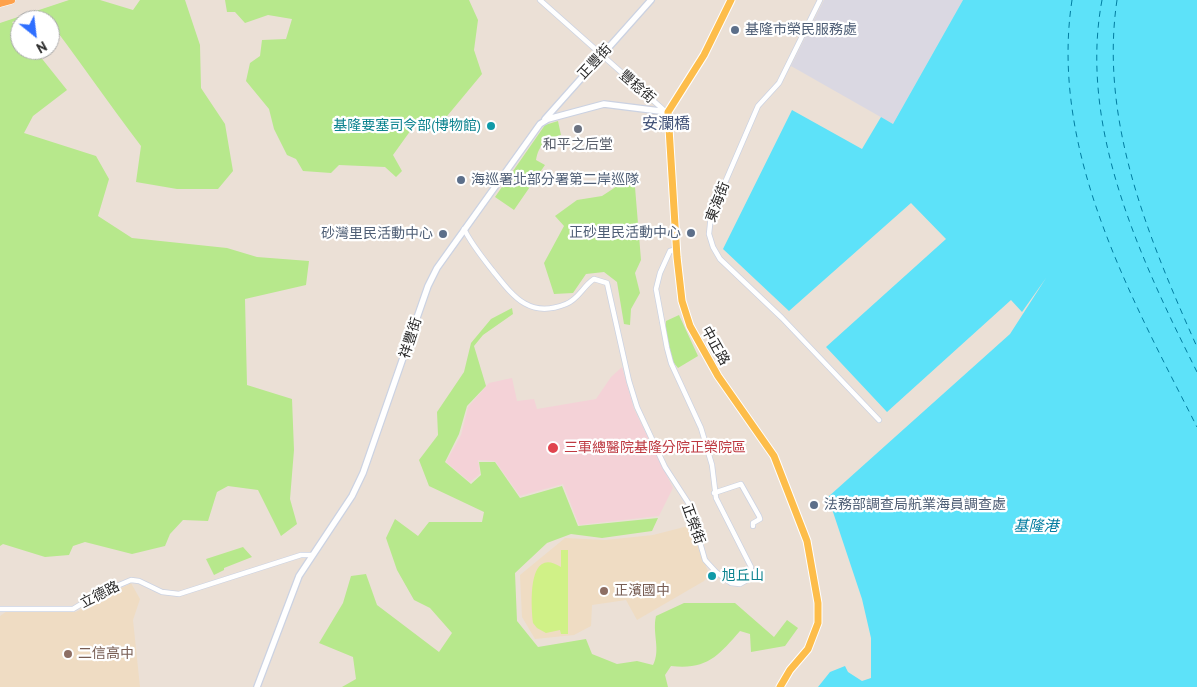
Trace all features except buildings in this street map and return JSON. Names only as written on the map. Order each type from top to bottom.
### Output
[{"type":"highway","points":[[0,3],[10,0]]},
{"type":"main road","points":[[668,112],[706,50],[732,0]]},
{"type":"main road","name":"中正路","points":[[668,112],[682,301],[690,326],[718,376],[774,456],[807,541],[818,603],[818,623],[808,649],[790,670],[780,687]]},
{"type":"street","name":"豐稔街","points":[[540,0],[668,112]]},
{"type":"street","name":"正豐街","points":[[540,124],[651,0]]},
{"type":"street","name":"東海街","points":[[820,0],[779,83],[758,106],[711,215],[709,234],[712,247],[726,265],[782,318],[878,420]]},
{"type":"street","points":[[557,104],[557,110],[562,114]]},
{"type":"street","name":"祥豐街","points":[[257,687],[299,576],[311,555],[355,491],[428,286],[437,268],[464,230],[540,124],[562,114],[604,104],[668,112]]},
{"type":"street","name":"正榮街","points":[[464,230],[475,249],[508,292],[525,304],[538,308],[565,305],[576,298],[594,279],[606,283],[610,289],[615,325],[628,382],[637,407],[665,467],[689,504],[705,560],[716,572],[731,583],[740,584],[749,580],[751,567],[738,545],[714,493],[709,453],[701,428],[671,363],[661,326],[657,282],[670,251],[677,249]]},
{"type":"street","points":[[714,493],[741,484],[760,519],[753,523],[753,526]]},
{"type":"street","name":"立德路","points":[[0,609],[73,609],[98,594],[131,580],[139,581],[162,592],[180,594],[292,558],[311,555]]},
{"type":"shaded area","points":[[824,0],[963,0],[893,124],[791,66]]},
{"type":"shaded area","name":"三軍總醫院基隆分院正榮院區","points":[[622,367],[634,409],[673,488],[659,516],[579,525],[563,484],[520,496],[495,461],[478,460],[480,474],[470,482],[446,462],[461,435],[468,407],[489,383],[512,378],[517,401],[534,399],[537,409],[596,399],[611,377]]},
{"type":"shaded area","name":"正濱國中","points":[[692,525],[709,575],[704,581],[637,620],[626,600],[592,605],[591,626],[574,635],[535,639],[522,617],[520,575],[565,538],[605,540],[653,535]]},
{"type":"shaded area","name":"二信高中","points":[[131,583],[140,599],[133,620],[140,687],[0,687],[0,616],[7,611],[76,612]]},
{"type":"green space","points":[[69,0],[100,0],[133,10],[140,0],[185,0],[200,45],[201,88],[225,124],[233,171],[218,189],[177,189],[136,182],[141,146],[60,36],[60,10],[39,10]]},
{"type":"green space","points":[[225,0],[469,0],[478,20],[474,50],[482,74],[438,127],[421,116],[393,155],[402,171],[396,177],[385,167],[339,165],[331,173],[303,171],[296,159],[287,155],[274,129],[269,109],[246,81],[250,63],[260,56],[262,40],[286,39],[292,19],[268,15],[245,23],[235,12],[227,12]]},
{"type":"green space","points":[[10,20],[10,60],[43,60],[67,90],[33,116],[24,133],[96,156],[109,179],[98,216],[132,238],[227,248],[257,257],[309,261],[306,285],[245,299],[247,385],[292,399],[294,450],[290,499],[297,524],[281,536],[258,490],[228,486],[217,492],[208,521],[183,520],[170,534],[165,546],[132,554],[85,542],[73,546],[69,555],[45,557],[3,544],[0,546],[0,23]]},
{"type":"green space","points":[[558,121],[561,135],[547,140],[541,146],[536,160],[545,165],[514,210],[495,197],[545,125]]},
{"type":"green space","points":[[634,175],[641,260],[635,273],[640,293],[631,309],[630,325],[624,324],[617,282],[604,272],[586,274],[573,293],[554,294],[544,263],[564,226],[555,216],[577,200],[602,196]]},
{"type":"green space","points":[[512,308],[513,314],[483,335],[474,346],[486,386],[467,406],[459,434],[445,462],[471,484],[481,475],[479,462],[495,462],[520,498],[562,486],[578,526],[658,518],[652,531],[602,538],[571,534],[547,543],[515,573],[517,621],[538,647],[586,639],[592,654],[617,664],[637,661],[653,665],[656,653],[656,616],[684,603],[735,603],[774,637],[787,620],[798,628],[785,646],[751,652],[750,634],[740,631],[725,648],[711,659],[694,666],[671,666],[665,675],[668,687],[342,687],[356,679],[353,657],[319,643],[343,603],[351,576],[366,574],[377,605],[439,652],[452,633],[430,608],[414,600],[397,570],[386,538],[395,519],[418,536],[429,522],[482,522],[484,512],[429,486],[419,460],[438,435],[437,412],[464,372],[471,343],[491,319]]},
{"type":"green space","points":[[679,315],[698,356],[678,368],[669,352],[665,327],[666,321]]},
{"type":"green space","points":[[243,547],[252,557],[224,568],[224,570],[214,575],[206,559]]},
{"type":"green space","points":[[561,550],[568,550],[568,634],[561,634],[560,630],[546,633],[537,628],[533,623],[532,592],[534,580],[537,570],[542,564],[550,562],[561,567]]},
{"type":"water","name":"基隆港","points":[[963,0],[1197,0],[1197,687],[818,687],[830,672],[845,666],[848,672],[862,681],[871,678],[871,638],[862,599],[828,497],[1010,334],[1046,278],[1022,312],[1011,300],[887,412],[826,347],[946,239],[911,203],[789,311],[723,249],[792,110],[862,149],[881,117],[893,124]]},
{"type":"ferry route","points":[[1072,0],[1068,56],[1073,112],[1084,167],[1101,221],[1122,275],[1197,427]]},
{"type":"ferry route","points":[[1102,0],[1097,48],[1099,96],[1107,144],[1120,192],[1136,239],[1155,285],[1197,372]]},
{"type":"ferry route","points":[[1117,0],[1113,45],[1115,90],[1132,178],[1162,264],[1197,347]]},
{"type":"place","name":"基隆市榮民服務處","points":[[735,30]]},
{"type":"place","name":"基隆要塞司令部(博物館)","points":[[491,126]]},
{"type":"place","name":"和平之后堂","points":[[578,129]]},
{"type":"place","name":"海巡署北部分署第二岸巡隊","points":[[461,180]]},
{"type":"place","name":"正砂里民活動中心","points":[[691,233]]},
{"type":"place","name":"砂灣里民活動中心","points":[[443,234]]},
{"type":"place","name":"三軍總醫院基隆分院正榮院區","points":[[553,448]]},
{"type":"place","name":"法務部調查局航業海員調查處","points":[[814,505]]},
{"type":"place","name":"旭丘山","points":[[712,576]]},
{"type":"place","name":"正濱國中","points":[[604,591]]},
{"type":"place","name":"二信高中","points":[[68,654]]},
{"type":"district","name":"安瀾橋","points":[[666,124]]}]
